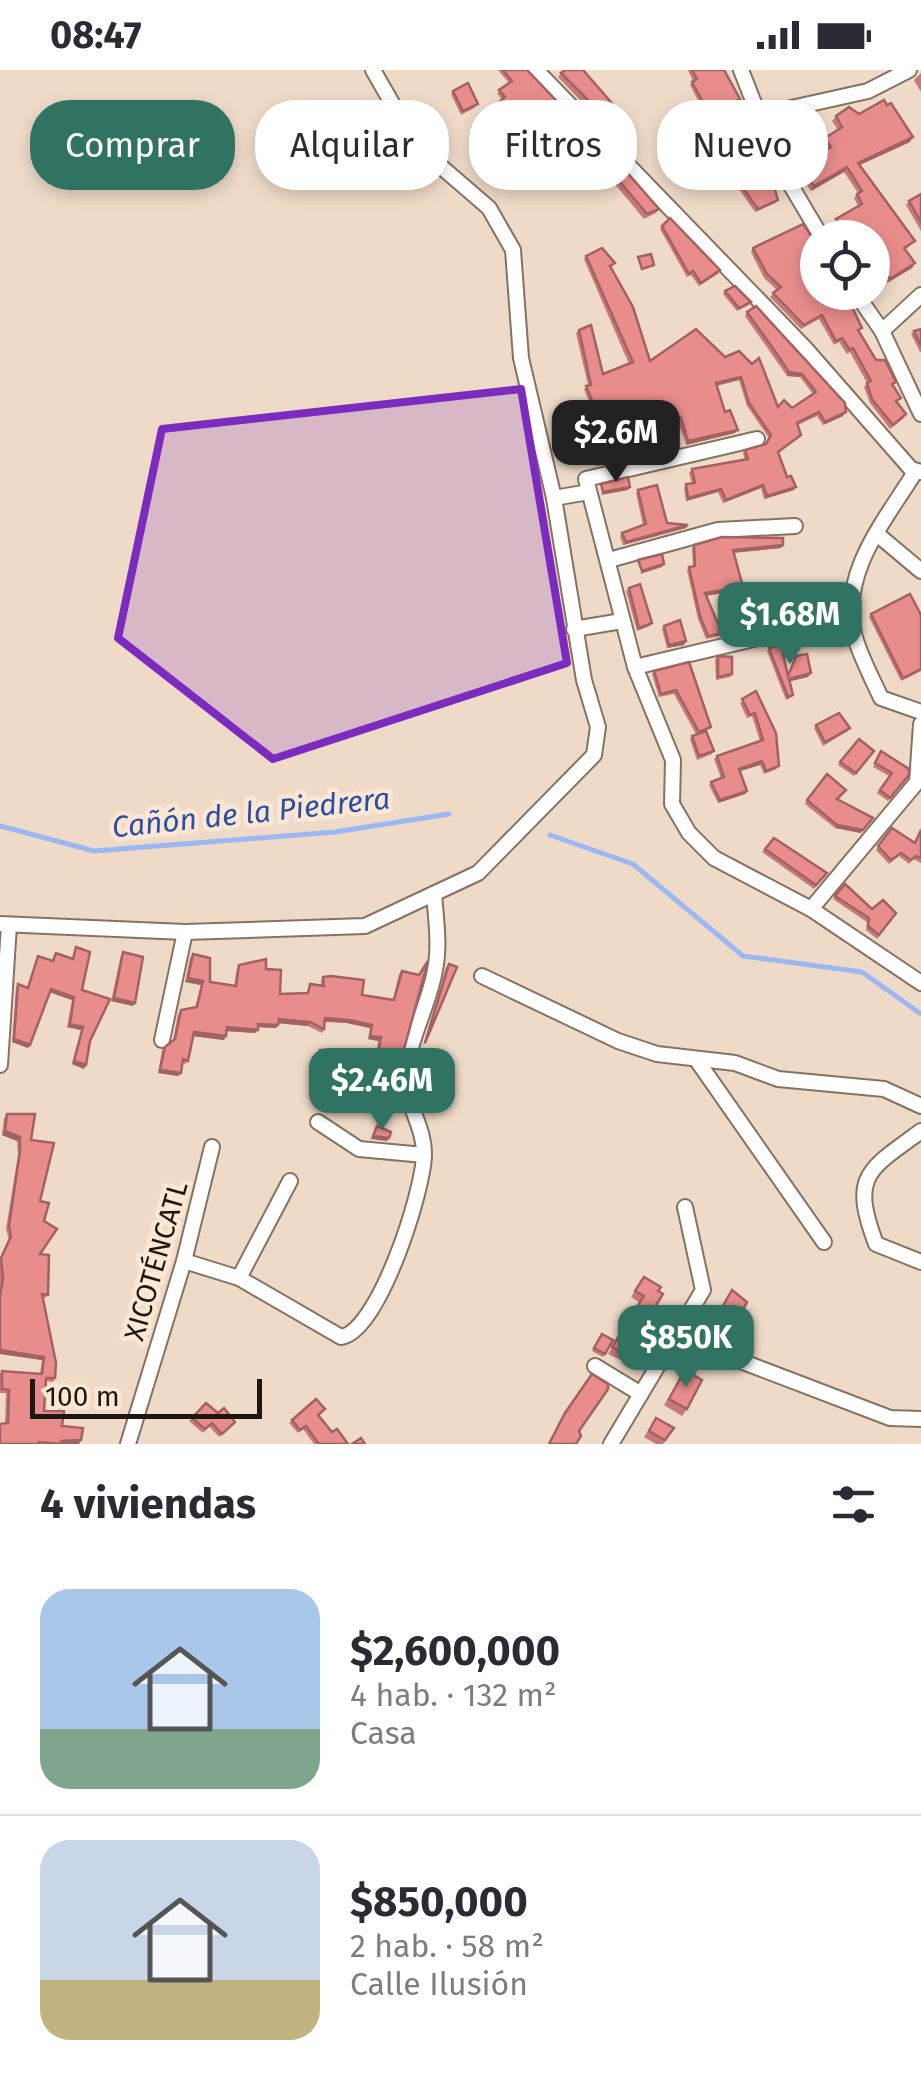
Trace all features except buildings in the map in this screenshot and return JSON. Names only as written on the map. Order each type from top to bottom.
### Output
[{"type":"street","points":[[0,1066],[4,924],[186,932],[364,926],[490,864],[594,756],[598,727],[574,629],[554,498],[522,358],[516,266],[508,235],[488,208],[416,146],[372,70]]},
{"type":"street","points":[[536,70],[805,348],[916,471],[856,569],[851,606],[854,635],[881,698],[921,712]]},
{"type":"street","points":[[741,70],[754,100]]},
{"type":"street","points":[[828,100],[868,91],[909,70]]},
{"type":"street","points":[[794,190],[812,220]]},
{"type":"street","points":[[882,331],[921,296]]},
{"type":"street","points":[[867,310],[882,331],[921,414]]},
{"type":"street","points":[[757,440],[586,479],[635,667],[673,760],[672,804],[689,834],[728,867],[811,908],[921,983]]},
{"type":"street","points":[[554,498],[590,492]]},
{"type":"street","points":[[609,560],[718,530],[794,526]]},
{"type":"street","points":[[877,534],[921,572]]},
{"type":"street","points":[[574,629],[622,621]]},
{"type":"street","points":[[635,667],[782,632]]},
{"type":"street","points":[[811,908],[904,802],[921,771],[916,752],[921,724]]},
{"type":"street","points":[[184,1261],[239,1278],[341,1337],[352,1334],[368,1315],[393,1267],[424,1155],[406,1078],[435,973],[434,894]]},
{"type":"street","points":[[162,1040],[186,932]]},
{"type":"street","points":[[482,976],[618,1041],[657,1054],[736,1063],[778,1079],[884,1090],[921,1106]]},
{"type":"street","points":[[696,1059],[824,1242]]},
{"type":"street","points":[[318,1122],[359,1149],[424,1155]]},
{"type":"street","points":[[921,1131],[869,1172],[862,1188],[876,1244],[921,1262]]},
{"type":"street","name":"XICOTÉNCATL","points":[[128,1444],[184,1261],[212,1148]]},
{"type":"street","points":[[239,1278],[290,1181]]},
{"type":"street","points":[[612,1444],[703,1290],[685,1207]]},
{"type":"street","points":[[738,1360],[890,1418],[921,1420]]},
{"type":"street","points":[[594,1366],[641,1394]]},
{"type":"highlighted area","points":[[521,389],[567,663],[273,759],[118,638],[162,429]]},
{"type":"waterway","name":"Cañón de la Piedrera","points":[[0,826],[94,851],[335,832],[449,814]]},
{"type":"waterway","name":"Cañón de la Piedrera","points":[[550,835],[633,864],[743,956],[862,972],[921,1014]]}]
